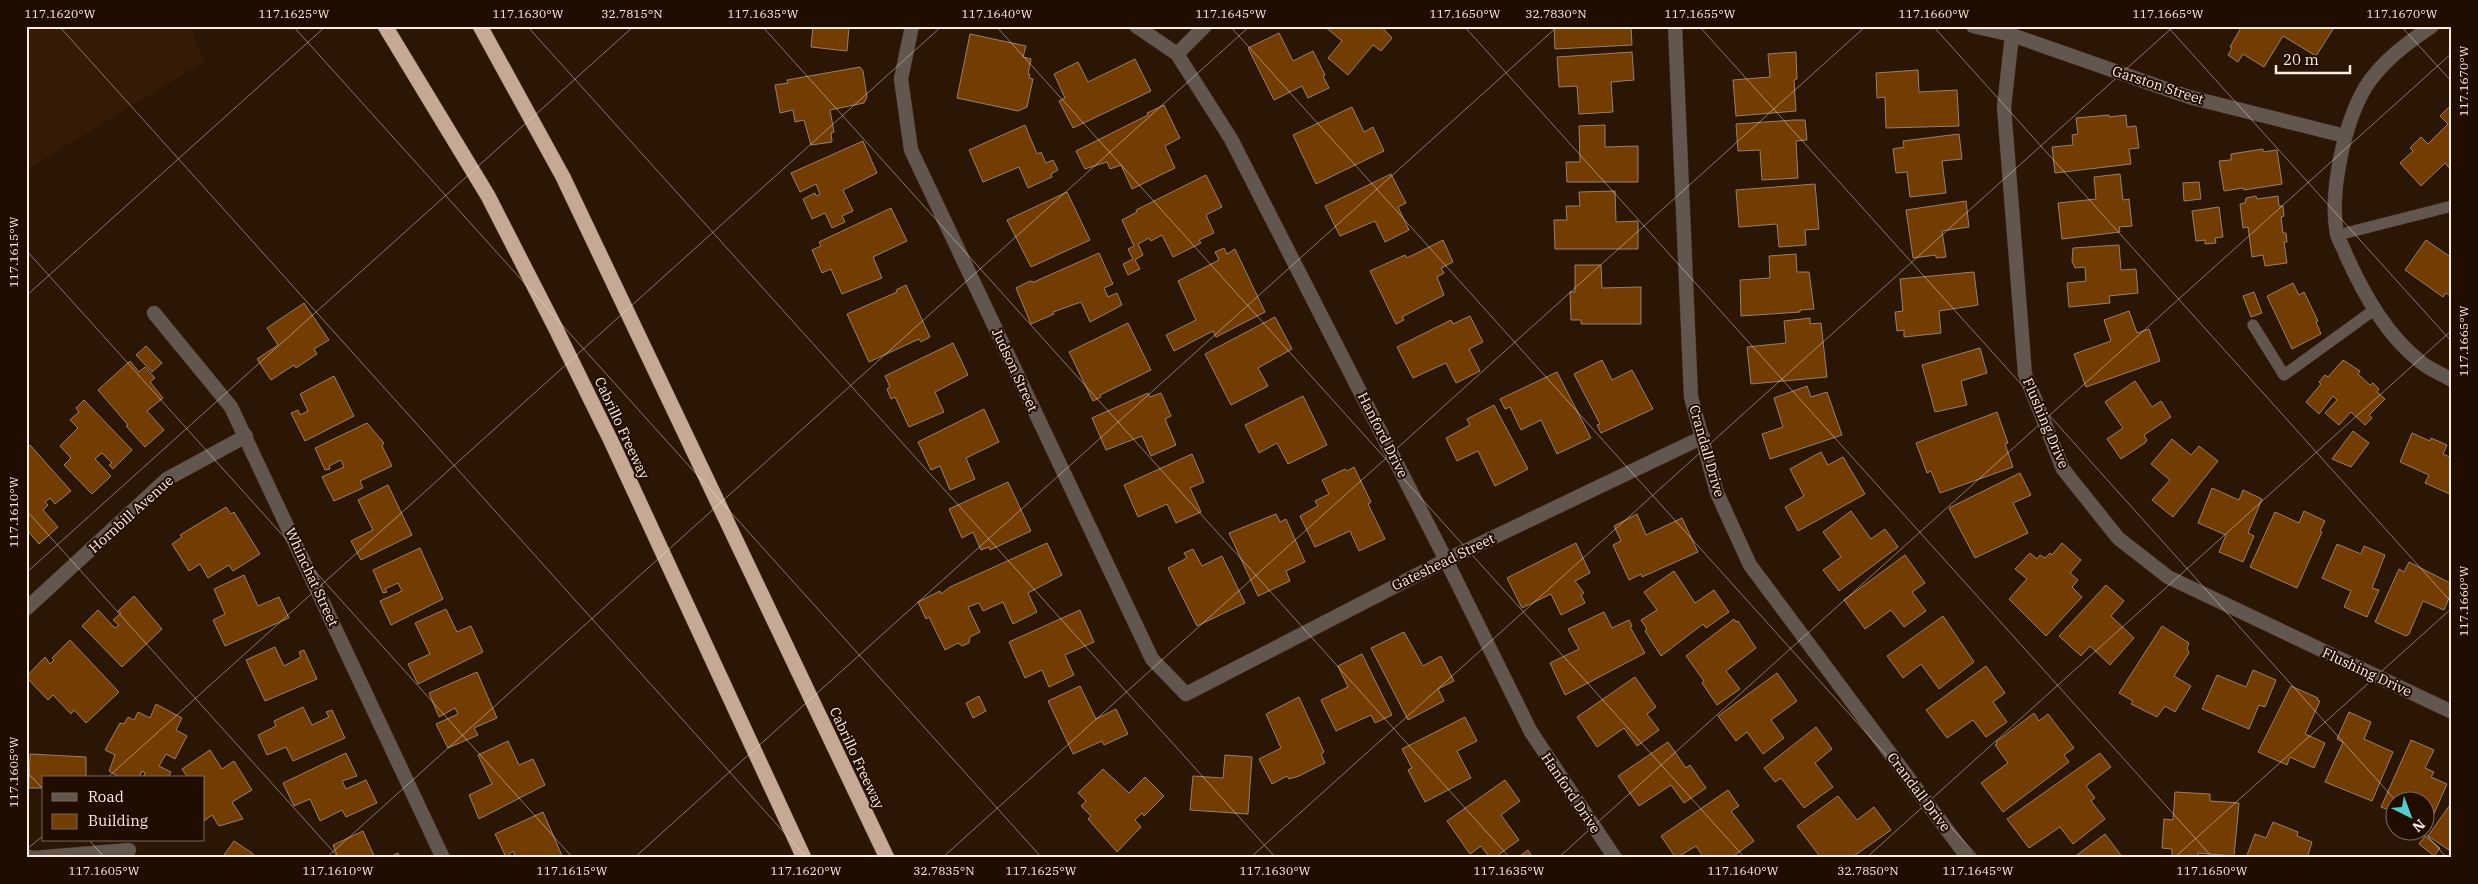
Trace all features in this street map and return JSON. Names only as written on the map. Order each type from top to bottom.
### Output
[{"type":"highway","name":"Cabrillo Freeway","points":[[385,26],[488,196],[554,324],[611,441],[804,858]]},
{"type":"highway","name":"Cabrillo Freeway","points":[[480,26],[563,177],[887,858]]},
{"type":"street","name":"Judson Street","points":[[912,26],[901,79],[911,150],[1152,659],[1186,694]]},
{"type":"street","name":"Hanford Drive","points":[[1136,26],[1177,54],[1231,139],[1446,560],[1531,732],[1615,858]]},
{"type":"street","points":[[1177,54],[1205,26]]},
{"type":"street","name":"Crandall Drive","points":[[1675,26],[1692,397],[1717,493],[1750,565],[1968,858]]},
{"type":"street","name":"Garston Street","points":[[1973,26],[2012,35],[2190,97],[2345,136]]},
{"type":"street","points":[[2432,26],[2400,48],[2366,88],[2345,136],[2335,186],[2338,235],[2354,272],[2374,310],[2394,336],[2422,363],[2452,380]]},
{"type":"street","name":"Flushing Drive","points":[[2012,35],[2004,106],[2025,374],[2063,468],[2118,538],[2168,578],[2452,712]]},
{"type":"street","name":"Whinchat Street","points":[[154,313],[231,407],[443,858]]},
{"type":"street","name":"Hornbill Avenue","points":[[26,609],[167,479],[246,436]]},
{"type":"street","name":"Gateshead Street","points":[[1186,694],[1446,560],[1703,438]]},
{"type":"street","points":[[26,856],[33,858],[129,850]]},
{"type":"lane","points":[[2338,235],[2452,206]]},
{"type":"lane","points":[[2253,325],[2284,375],[2374,310]]},
{"type":"shaded area","points":[[26,26],[189,26],[205,61],[26,170]]},
{"type":"building","points":[[813,26],[852,26],[849,27],[847,51],[811,47]]},
{"type":"building","points":[[1324,26],[1381,26],[1392,38],[1381,51],[1373,45],[1348,75],[1328,58],[1342,41]]},
{"type":"building","points":[[1554,26],[1631,26],[1632,45],[1555,49]]},
{"type":"building","points":[[2242,26],[2335,26],[2316,56],[2283,36],[2264,67],[2243,54],[2238,62],[2228,55],[2232,48],[2230,47]]},
{"type":"building","points":[[1279,33],[1293,61],[1313,51],[1329,88],[1308,98],[1302,86],[1274,100],[1248,48]]},
{"type":"building","points":[[970,34],[1026,46],[1023,57],[1031,59],[1028,74],[1030,74],[1029,78],[1033,79],[1027,107],[1018,111],[957,98]]},
{"type":"building","points":[[1632,52],[1634,80],[1611,82],[1613,112],[1579,114],[1577,86],[1559,87],[1557,57]]},
{"type":"building","points":[[1796,52],[1797,79],[1794,80],[1796,111],[1736,116],[1733,80],[1770,77],[1768,54]]},
{"type":"building","points":[[1135,59],[1151,91],[1073,128],[1059,101],[1065,98],[1054,74],[1078,62],[1088,82]]},
{"type":"building","points":[[860,67],[863,71],[867,97],[864,103],[830,110],[834,132],[831,133],[832,142],[811,145],[804,120],[795,122],[793,110],[780,113],[775,85],[788,83],[787,80]]},
{"type":"building","points":[[1918,70],[1919,92],[1957,90],[1959,126],[1886,128],[1885,97],[1877,98],[1876,73]]},
{"type":"building","points":[[2452,104],[2452,168],[2450,169],[2445,163],[2421,186],[2400,163],[2413,151],[2410,148],[2421,137],[2428,144],[2448,124],[2440,116]]},
{"type":"building","points":[[1164,105],[1180,138],[1165,146],[1175,168],[1132,189],[1121,165],[1110,169],[1107,162],[1085,169],[1076,151]]},
{"type":"building","points":[[1352,107],[1364,132],[1373,127],[1384,151],[1316,184],[1293,135]]},
{"type":"building","points":[[2109,115],[2109,117],[2126,115],[2127,127],[2136,126],[2139,148],[2129,149],[2131,164],[2055,173],[2052,147],[2073,145],[2072,135],[2078,134],[2076,118]]},
{"type":"building","points":[[1805,120],[1807,140],[1796,141],[1798,178],[1762,180],[1760,150],[1738,151],[1736,124]]},
{"type":"building","points":[[1025,125],[1037,154],[1041,152],[1046,163],[1053,160],[1058,170],[1051,174],[1052,177],[1028,188],[1019,167],[983,182],[969,150]]},
{"type":"building","points":[[1605,125],[1605,147],[1638,146],[1638,182],[1567,182],[1566,162],[1580,162],[1579,126]]},
{"type":"building","points":[[1959,134],[1962,159],[1942,161],[1946,193],[1910,197],[1907,172],[1896,173],[1893,149],[1904,147],[1903,141]]},
{"type":"building","points":[[863,141],[877,173],[843,190],[853,211],[842,216],[845,222],[832,228],[825,213],[812,219],[803,199],[815,193],[816,196],[820,194],[816,184],[800,192],[791,173]]},
{"type":"building","points":[[2263,149],[2263,152],[2277,150],[2282,184],[2224,191],[2219,161],[2231,160],[2231,154]]},
{"type":"building","points":[[1391,174],[1406,203],[1398,207],[1409,230],[1385,242],[1375,221],[1340,236],[1325,206]]},
{"type":"building","points":[[2120,174],[2123,200],[2129,199],[2132,226],[2119,227],[2120,232],[2062,239],[2058,203],[2096,199],[2094,177]]},
{"type":"building","points":[[1206,175],[1222,207],[1206,215],[1214,233],[1199,240],[1201,243],[1173,257],[1162,235],[1151,241],[1149,238],[1138,244],[1143,255],[1135,260],[1140,269],[1128,275],[1123,264],[1133,259],[1128,249],[1134,246],[1122,220],[1137,212],[1136,210]]},
{"type":"building","points":[[2199,182],[2201,199],[2184,201],[2183,183]]},
{"type":"building","points":[[1815,184],[1819,229],[1805,230],[1806,245],[1779,247],[1777,224],[1739,227],[1736,190]]},
{"type":"building","points":[[1615,191],[1616,222],[1638,221],[1638,249],[1555,249],[1554,220],[1567,220],[1566,206],[1580,206],[1579,192]]},
{"type":"building","points":[[1067,192],[1090,240],[1031,267],[1007,220]]},
{"type":"building","points":[[2256,196],[2257,199],[2278,196],[2279,206],[2283,206],[2284,216],[2281,217],[2283,233],[2286,233],[2287,242],[2284,242],[2287,263],[2265,266],[2263,255],[2252,257],[2248,227],[2243,228],[2240,204],[2245,203],[2246,198]]},
{"type":"building","points":[[1966,201],[1969,227],[1942,231],[1946,257],[1936,258],[1936,255],[1913,258],[1906,210]]},
{"type":"building","points":[[2219,207],[2223,237],[2215,238],[2216,243],[2205,244],[2205,240],[2196,241],[2192,211]]},
{"type":"building","points":[[891,208],[907,241],[873,257],[882,278],[842,294],[831,269],[822,273],[812,250],[821,246],[819,242]]},
{"type":"building","points":[[1443,240],[1453,262],[1441,268],[1444,273],[1437,277],[1444,295],[1402,317],[1404,320],[1396,324],[1370,271],[1405,255],[1407,258]]},
{"type":"building","points":[[2426,240],[2452,258],[2452,297],[2446,293],[2443,297],[2405,270]]},
{"type":"building","points":[[2119,245],[2121,270],[2136,269],[2138,293],[2109,296],[2110,303],[2069,307],[2067,283],[2086,281],[2085,267],[2075,268],[2072,261],[2073,248]]},
{"type":"building","points":[[1224,248],[1227,254],[1235,249],[1265,312],[1216,337],[1213,331],[1174,351],[1166,335],[1196,320],[1178,281],[1219,260],[1215,252]]},
{"type":"building","points":[[1099,253],[1113,284],[1104,288],[1108,297],[1117,293],[1122,305],[1090,322],[1081,302],[1053,312],[1054,314],[1031,324],[1016,288]]},
{"type":"building","points":[[1796,254],[1797,272],[1809,272],[1814,309],[1800,310],[1800,312],[1741,316],[1740,280],[1770,278],[1769,256]]},
{"type":"building","points":[[1575,265],[1601,265],[1602,288],[1641,287],[1641,324],[1581,324],[1581,320],[1571,320],[1570,292],[1575,292]]},
{"type":"building","points":[[1974,272],[1978,305],[1939,311],[1941,333],[1904,337],[1904,330],[1897,331],[1895,312],[1903,311],[1900,279]]},
{"type":"building","points":[[2293,283],[2299,295],[2304,292],[2318,321],[2316,322],[2321,334],[2292,349],[2267,296]]},
{"type":"building","points":[[906,285],[930,337],[921,342],[919,339],[869,362],[847,314],[897,292],[896,290]]},
{"type":"building","points":[[2254,292],[2262,313],[2251,317],[2243,296]]},
{"type":"building","points":[[304,303],[329,340],[314,349],[317,354],[296,368],[294,365],[271,380],[257,359],[278,345],[267,328]]},
{"type":"building","points":[[2129,311],[2137,333],[2149,329],[2160,361],[2086,387],[2074,354],[2111,341],[2104,320]]},
{"type":"building","points":[[1470,316],[1483,342],[1469,349],[1480,371],[1456,383],[1446,363],[1413,378],[1397,347],[1451,320],[1453,324]]},
{"type":"building","points":[[1275,317],[1292,349],[1258,368],[1268,386],[1231,405],[1205,354]]},
{"type":"building","points":[[1810,318],[1810,324],[1821,323],[1827,377],[1751,384],[1747,347],[1786,343],[1784,321]]},
{"type":"building","points":[[1128,323],[1151,370],[1100,395],[1101,397],[1093,401],[1069,352]]},
{"type":"building","points":[[953,343],[968,375],[935,392],[944,412],[909,427],[895,397],[891,399],[887,389],[890,387],[885,376]]},
{"type":"building","points":[[146,346],[162,363],[152,372],[136,355]]},
{"type":"building","points":[[1980,348],[1987,373],[1961,381],[1967,405],[1935,412],[1922,365]]},
{"type":"building","points":[[1602,360],[1612,380],[1632,370],[1653,409],[1601,433],[1597,425],[1600,424],[1574,374]]},
{"type":"building","points":[[2343,360],[2360,371],[2358,374],[2370,385],[2373,383],[2379,389],[2377,392],[2385,399],[2369,415],[2372,418],[2365,425],[2351,412],[2339,425],[2325,413],[2337,400],[2333,396],[2319,414],[2306,402],[2321,384],[2319,382],[2325,375],[2328,377]]},
{"type":"building","points":[[130,361],[139,372],[145,367],[155,378],[150,382],[163,398],[147,411],[164,430],[145,447],[98,390]]},
{"type":"building","points":[[1557,372],[1591,438],[1557,454],[1541,420],[1521,430],[1510,407],[1505,409],[1500,399]]},
{"type":"building","points":[[334,376],[354,416],[305,441],[291,413],[298,410],[300,415],[308,411],[300,394]]},
{"type":"building","points":[[2135,381],[2152,407],[2161,401],[2171,417],[2144,435],[2147,440],[2145,443],[2121,459],[2107,439],[2123,428],[2105,402]]},
{"type":"building","points":[[1807,386],[1811,397],[1827,392],[1842,435],[1770,459],[1762,434],[1783,427],[1774,398]]},
{"type":"building","points":[[1148,393],[1150,397],[1161,393],[1171,416],[1165,419],[1176,445],[1151,456],[1142,436],[1106,450],[1092,418]]},
{"type":"building","points":[[1303,396],[1327,445],[1288,464],[1277,443],[1259,453],[1245,425]]},
{"type":"building","points":[[84,400],[132,450],[113,469],[109,465],[112,463],[102,453],[95,459],[111,476],[92,494],[64,465],[71,458],[60,446],[78,428],[70,420],[79,412],[76,408]]},
{"type":"building","points":[[1494,405],[1528,469],[1495,486],[1478,451],[1457,461],[1446,438],[1470,425],[1467,419]]},
{"type":"building","points":[[984,409],[999,442],[966,458],[975,479],[950,490],[940,466],[931,470],[918,442]]},
{"type":"building","points":[[1997,412],[2008,443],[2005,444],[2013,467],[1940,493],[1931,471],[1927,473],[1916,443]]},
{"type":"building","points":[[367,423],[384,443],[382,446],[392,466],[360,481],[363,488],[334,501],[322,477],[344,467],[341,460],[329,466],[330,469],[325,470],[315,448]]},
{"type":"building","points":[[2353,431],[2369,443],[2351,467],[2332,459]]},
{"type":"building","points":[[2412,433],[2430,441],[2431,438],[2447,445],[2443,454],[2452,458],[2452,495],[2425,483],[2429,475],[2400,462]]},
{"type":"building","points":[[2172,439],[2191,455],[2199,446],[2218,461],[2173,517],[2152,500],[2170,480],[2151,464]]},
{"type":"building","points":[[30,445],[71,491],[55,504],[50,498],[45,502],[48,505],[43,510],[58,527],[39,544],[26,529],[26,448]]},
{"type":"building","points":[[1821,452],[1828,465],[1843,457],[1865,494],[1798,531],[1785,507],[1804,496],[1790,469]]},
{"type":"building","points":[[1192,454],[1204,482],[1190,488],[1201,512],[1176,523],[1167,504],[1138,517],[1124,485]]},
{"type":"building","points":[[1354,467],[1371,502],[1368,504],[1385,539],[1359,551],[1350,531],[1315,547],[1300,516],[1318,506],[1315,501],[1329,494],[1322,480],[1345,469],[1347,471]]},
{"type":"building","points":[[2020,473],[2031,495],[2013,503],[2028,533],[1975,558],[1949,508]]},
{"type":"building","points":[[1008,482],[1031,531],[990,550],[989,547],[981,550],[973,532],[962,538],[949,509]]},
{"type":"building","points":[[388,485],[412,535],[361,560],[351,541],[373,530],[358,500]]},
{"type":"building","points":[[2212,488],[2239,500],[2243,490],[2262,499],[2248,533],[2254,536],[2243,562],[2219,552],[2226,535],[2198,523]]},
{"type":"building","points":[[226,507],[231,514],[234,512],[260,554],[233,571],[229,565],[208,578],[200,564],[189,571],[172,544],[182,537],[180,535]]},
{"type":"building","points":[[1851,511],[1871,539],[1885,529],[1898,547],[1839,591],[1823,570],[1841,557],[1823,532]]},
{"type":"building","points":[[2304,511],[2325,521],[2297,588],[2250,567],[2275,512],[2299,523]]},
{"type":"building","points":[[1276,514],[1280,522],[1286,519],[1305,562],[1286,571],[1290,581],[1258,596],[1229,533]]},
{"type":"building","points":[[1637,514],[1646,535],[1682,518],[1698,552],[1642,577],[1641,574],[1629,580],[1613,545],[1621,541],[1614,526]]},
{"type":"building","points":[[1047,543],[1062,575],[1028,593],[1037,612],[1013,624],[1003,602],[983,611],[979,603],[968,607],[980,632],[970,637],[969,643],[962,646],[958,643],[945,650],[929,617],[926,619],[918,602],[940,591],[941,594],[950,587]]},
{"type":"building","points":[[1576,543],[1590,573],[1575,581],[1584,593],[1581,595],[1585,603],[1561,615],[1551,594],[1522,608],[1507,578]]},
{"type":"building","points":[[2062,543],[2081,560],[2070,573],[2078,580],[2072,587],[2082,597],[2046,636],[2009,599],[2027,579],[2015,569],[2030,553],[2037,559],[2040,555],[2045,558],[2050,553],[2052,555]]},
{"type":"building","points":[[2337,544],[2361,554],[2364,546],[2385,555],[2372,588],[2379,590],[2367,617],[2344,607],[2351,591],[2322,578]]},
{"type":"building","points":[[420,548],[443,599],[391,625],[380,601],[402,591],[398,583],[385,589],[387,592],[383,593],[373,570]]},
{"type":"building","points":[[1193,549],[1202,566],[1222,556],[1245,603],[1197,626],[1168,568],[1187,558],[1184,553]]},
{"type":"building","points":[[1905,555],[1925,583],[1912,592],[1926,611],[1904,627],[1891,610],[1865,629],[1844,600]]},
{"type":"building","points":[[2409,562],[2452,584],[2452,591],[2444,610],[2423,601],[2409,634],[2406,636],[2375,622],[2399,569],[2404,572]]},
{"type":"building","points":[[1674,571],[1695,603],[1714,590],[1729,612],[1706,628],[1703,624],[1661,656],[1645,631],[1647,629],[1641,620],[1657,610],[1644,592]]},
{"type":"building","points":[[244,575],[258,606],[279,597],[289,618],[225,646],[213,620],[225,614],[214,589]]},
{"type":"building","points":[[2106,585],[2124,601],[2111,616],[2134,638],[2110,665],[2090,646],[2081,656],[2059,636]]},
{"type":"building","points":[[134,596],[162,629],[122,667],[82,626],[98,610],[115,628],[119,625],[113,620],[121,613],[118,611]]},
{"type":"building","points":[[446,609],[457,632],[471,626],[483,652],[418,684],[408,664],[430,654],[415,623]]},
{"type":"building","points":[[1080,610],[1094,642],[1065,655],[1074,675],[1049,687],[1042,670],[1025,678],[1009,642]]},
{"type":"building","points":[[1604,612],[1612,628],[1629,620],[1632,626],[1630,627],[1645,653],[1565,695],[1550,663],[1579,649],[1568,629]]},
{"type":"building","points":[[1943,616],[1974,662],[1939,689],[1921,664],[1903,678],[1887,656]]},
{"type":"building","points":[[1734,619],[1736,622],[1738,621],[1756,648],[1726,671],[1740,689],[1717,705],[1702,683],[1704,681],[1686,656]]},
{"type":"building","points":[[2162,626],[2189,643],[2187,648],[2189,653],[2174,676],[2191,686],[2175,712],[2165,706],[2157,717],[2131,704],[2133,701],[2119,693]]},
{"type":"building","points":[[1404,632],[1423,666],[1441,656],[1454,681],[1438,689],[1444,701],[1408,720],[1371,648]]},
{"type":"building","points":[[70,640],[119,692],[86,723],[74,710],[71,714],[53,695],[48,700],[26,677],[45,657],[50,664],[54,660],[52,658]]},
{"type":"building","points":[[275,647],[284,666],[301,657],[299,652],[304,650],[317,679],[265,701],[246,660]]},
{"type":"building","points":[[1362,654],[1392,715],[1375,723],[1371,715],[1336,731],[1321,700],[1348,687],[1338,666]]},
{"type":"building","points":[[1986,666],[2005,693],[1993,702],[2007,722],[1986,737],[1973,720],[1947,738],[1926,710]]},
{"type":"building","points":[[2253,670],[2276,680],[2265,707],[2259,705],[2249,729],[2202,709],[2217,675],[2246,687]]},
{"type":"building","points":[[477,672],[497,718],[474,728],[478,735],[448,748],[436,724],[458,714],[455,708],[439,717],[429,693]]},
{"type":"building","points":[[1777,673],[1797,701],[1771,720],[1784,738],[1763,754],[1747,732],[1736,741],[1718,716]]},
{"type":"building","points":[[1635,677],[1656,707],[1647,714],[1659,730],[1637,746],[1624,728],[1597,747],[1577,717]]},
{"type":"building","points":[[1080,686],[1096,719],[1116,709],[1128,734],[1104,745],[1102,741],[1073,754],[1048,701]]},
{"type":"building","points":[[2291,686],[2318,698],[2317,700],[2320,701],[2305,734],[2325,743],[2314,768],[2290,757],[2287,765],[2258,752]]},
{"type":"building","points":[[979,696],[986,711],[973,718],[966,703]]},
{"type":"building","points":[[1299,697],[1324,752],[1321,754],[1325,763],[1299,776],[1289,779],[1287,776],[1272,784],[1259,759],[1281,748],[1266,714]]},
{"type":"building","points":[[156,704],[182,718],[176,730],[187,736],[175,759],[166,754],[159,766],[171,772],[169,776],[144,776],[145,773],[142,771],[140,776],[118,776],[109,771],[115,755],[105,750],[120,723],[124,724],[128,717],[134,720],[138,712],[150,718]]},
{"type":"building","points":[[303,707],[312,725],[329,717],[326,712],[332,710],[345,738],[293,761],[286,747],[267,755],[258,735],[276,726],[274,721]]},
{"type":"building","points":[[2349,712],[2371,722],[2364,739],[2393,752],[2372,801],[2325,782],[2343,742],[2337,739]]},
{"type":"building","points":[[2034,713],[2039,721],[2048,714],[2074,748],[2064,755],[2069,762],[2003,812],[1981,783],[2008,763],[1995,745],[1997,744],[1996,742]]},
{"type":"building","points":[[1465,717],[1477,741],[1457,751],[1471,778],[1425,802],[1408,770],[1412,768],[1402,749]]},
{"type":"building","points":[[1816,727],[1832,749],[1815,763],[1833,787],[1804,808],[1781,778],[1775,782],[1764,768]]},
{"type":"building","points":[[2411,740],[2434,750],[2425,768],[2434,772],[2431,777],[2447,784],[2436,809],[2436,792],[2388,792]]},
{"type":"building","points":[[508,741],[519,765],[533,759],[545,785],[479,819],[469,795],[492,784],[478,755]]},
{"type":"building","points":[[1668,742],[1686,768],[1690,765],[1706,788],[1684,803],[1671,785],[1639,806],[1618,776]]},
{"type":"building","points":[[210,750],[222,769],[234,761],[252,790],[232,802],[243,819],[219,826],[212,815],[205,820],[205,776],[187,776],[182,769]]},
{"type":"building","points":[[346,753],[357,776],[342,781],[346,789],[366,780],[377,803],[346,817],[342,810],[320,821],[310,799],[294,806],[283,783]]},
{"type":"building","points":[[2100,753],[2111,767],[2086,786],[2095,798],[2091,801],[2105,819],[2073,844],[2060,827],[2029,848],[2007,819]]},
{"type":"building","points":[[30,754],[86,757],[86,776],[42,776],[42,788],[29,788]]},
{"type":"building","points":[[1225,755],[1252,757],[1248,814],[1190,810],[1193,776],[1223,778]]},
{"type":"building","points":[[1103,769],[1129,793],[1145,777],[1164,796],[1144,816],[1142,813],[1135,820],[1141,827],[1117,852],[1088,819],[1091,816],[1081,806],[1086,801],[1078,793]]},
{"type":"building","points":[[1505,780],[1520,801],[1501,815],[1519,840],[1494,858],[1490,858],[1481,846],[1470,854],[1447,821]]},
{"type":"building","points":[[1728,790],[1739,806],[1731,811],[1754,841],[1731,858],[1704,858],[1696,846],[1676,858],[1661,836]]},
{"type":"building","points":[[2175,792],[2210,794],[2210,801],[2239,803],[2234,856],[2198,853],[2198,858],[2172,858],[2172,849],[2162,848],[2164,819],[2173,820]]},
{"type":"building","points":[[1838,796],[1857,820],[1874,807],[1891,830],[1851,858],[1821,858],[1797,826]]},
{"type":"building","points":[[2386,796],[2386,809],[2381,807]]},
{"type":"building","points":[[2452,802],[2452,852],[2436,841],[2436,825]]},
{"type":"building","points":[[543,812],[563,858],[516,858],[513,851],[506,857],[495,834]]},
{"type":"building","points":[[2273,822],[2298,832],[2297,836],[2312,842],[2307,858],[2246,858],[2255,834],[2266,838]]},
{"type":"building","points":[[363,831],[375,858],[338,858],[333,845]]},
{"type":"building","points":[[2105,834],[2123,858],[2073,858]]},
{"type":"building","points":[[234,841],[252,853],[257,858],[222,858]]},
{"type":"building","points":[[2420,842],[2432,842],[2440,848],[2434,856],[2419,844]]},
{"type":"building","points":[[1528,850],[1533,858],[1517,858]]},
{"type":"building","points":[[398,853],[401,858],[387,858]]}]
